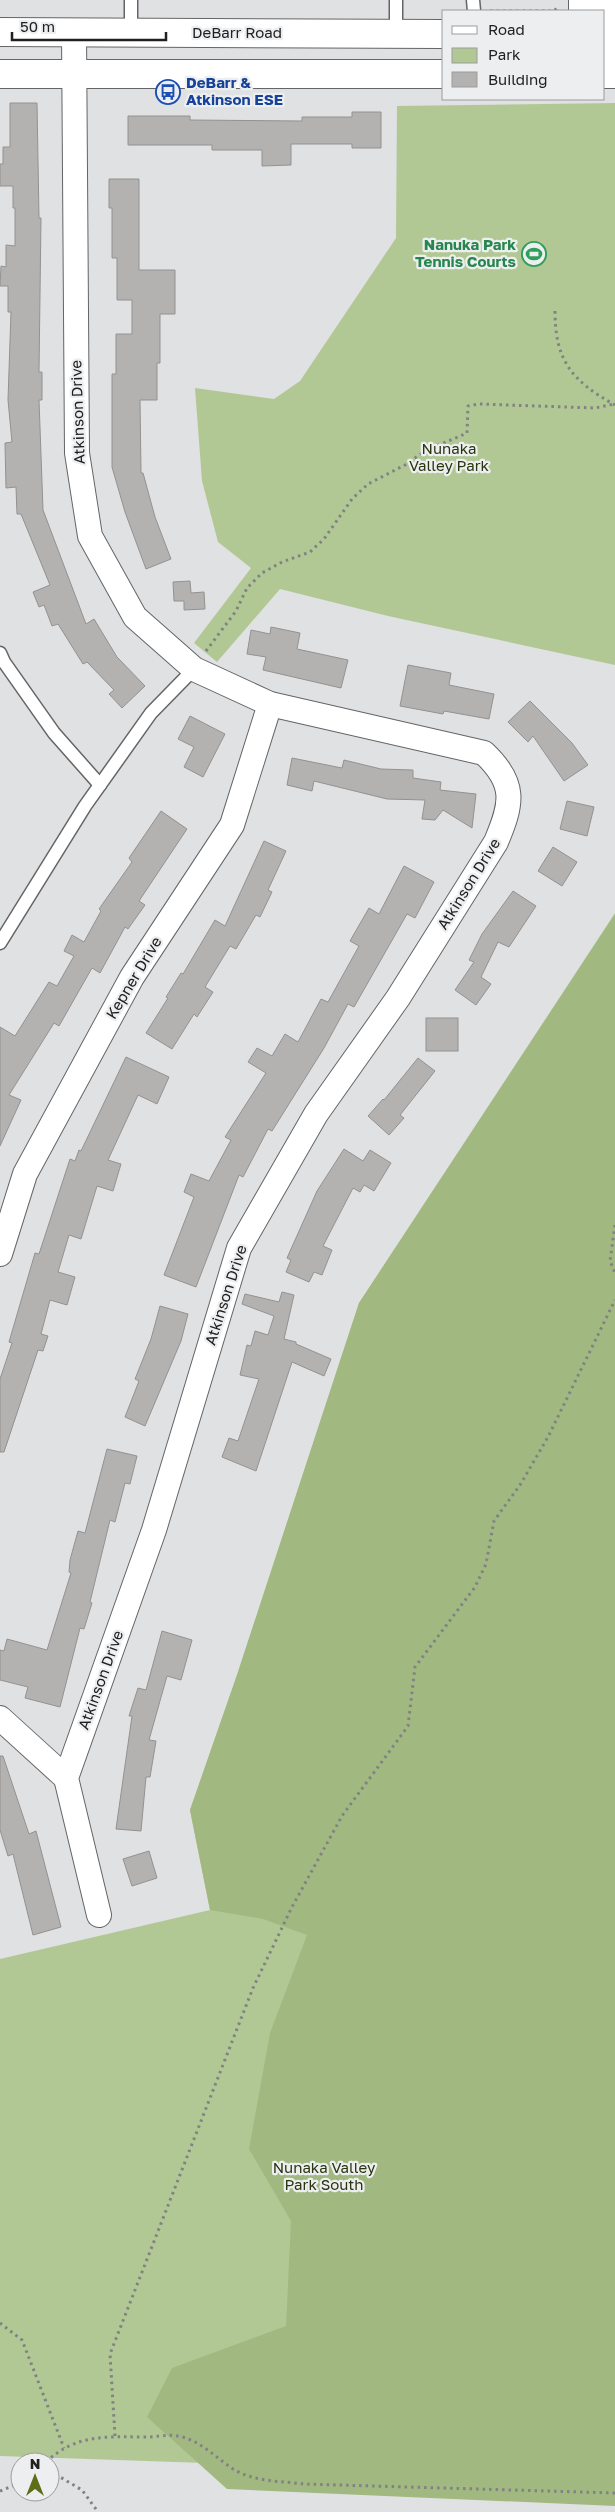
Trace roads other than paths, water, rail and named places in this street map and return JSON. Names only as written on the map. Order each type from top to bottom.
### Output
[{"type":"main road","name":"DeBarr Road","points":[[0,32],[442,34]]},
{"type":"main road","points":[[0,74],[442,74]]},
{"type":"street","name":"Atkinson Drive","points":[[66,1778],[154,1530],[239,1248],[316,1114],[398,998],[496,842],[507,816],[510,794],[500,768],[484,753],[270,704],[194,668],[135,617],[90,536],[77,453],[74,32]]},
{"type":"street","points":[[605,51],[608,74]]},
{"type":"street","name":"Kepner Drive","points":[[0,1254],[25,1174],[127,986],[232,825],[270,704]]},
{"type":"street","points":[[0,1718],[66,1778],[99,1915]]},
{"type":"lane","points":[[131,0],[131,32]]},
{"type":"lane","points":[[396,0],[396,34]]},
{"type":"lane","points":[[0,653],[4,662],[54,733],[100,785]]},
{"type":"lane","points":[[0,943],[100,785],[151,713],[194,668]]},
{"type":"place","name":"DeBarr & Atkinson ESE","points":[[168,92]]},
{"type":"place","name":"Nanuka Park Tennis Courts","points":[[534,254]]},
{"type":"park label","name":"Nunaka Valley Park","points":[[449,458]]},
{"type":"park label","name":"Nunaka Valley Park South","points":[[324,2176]]}]
